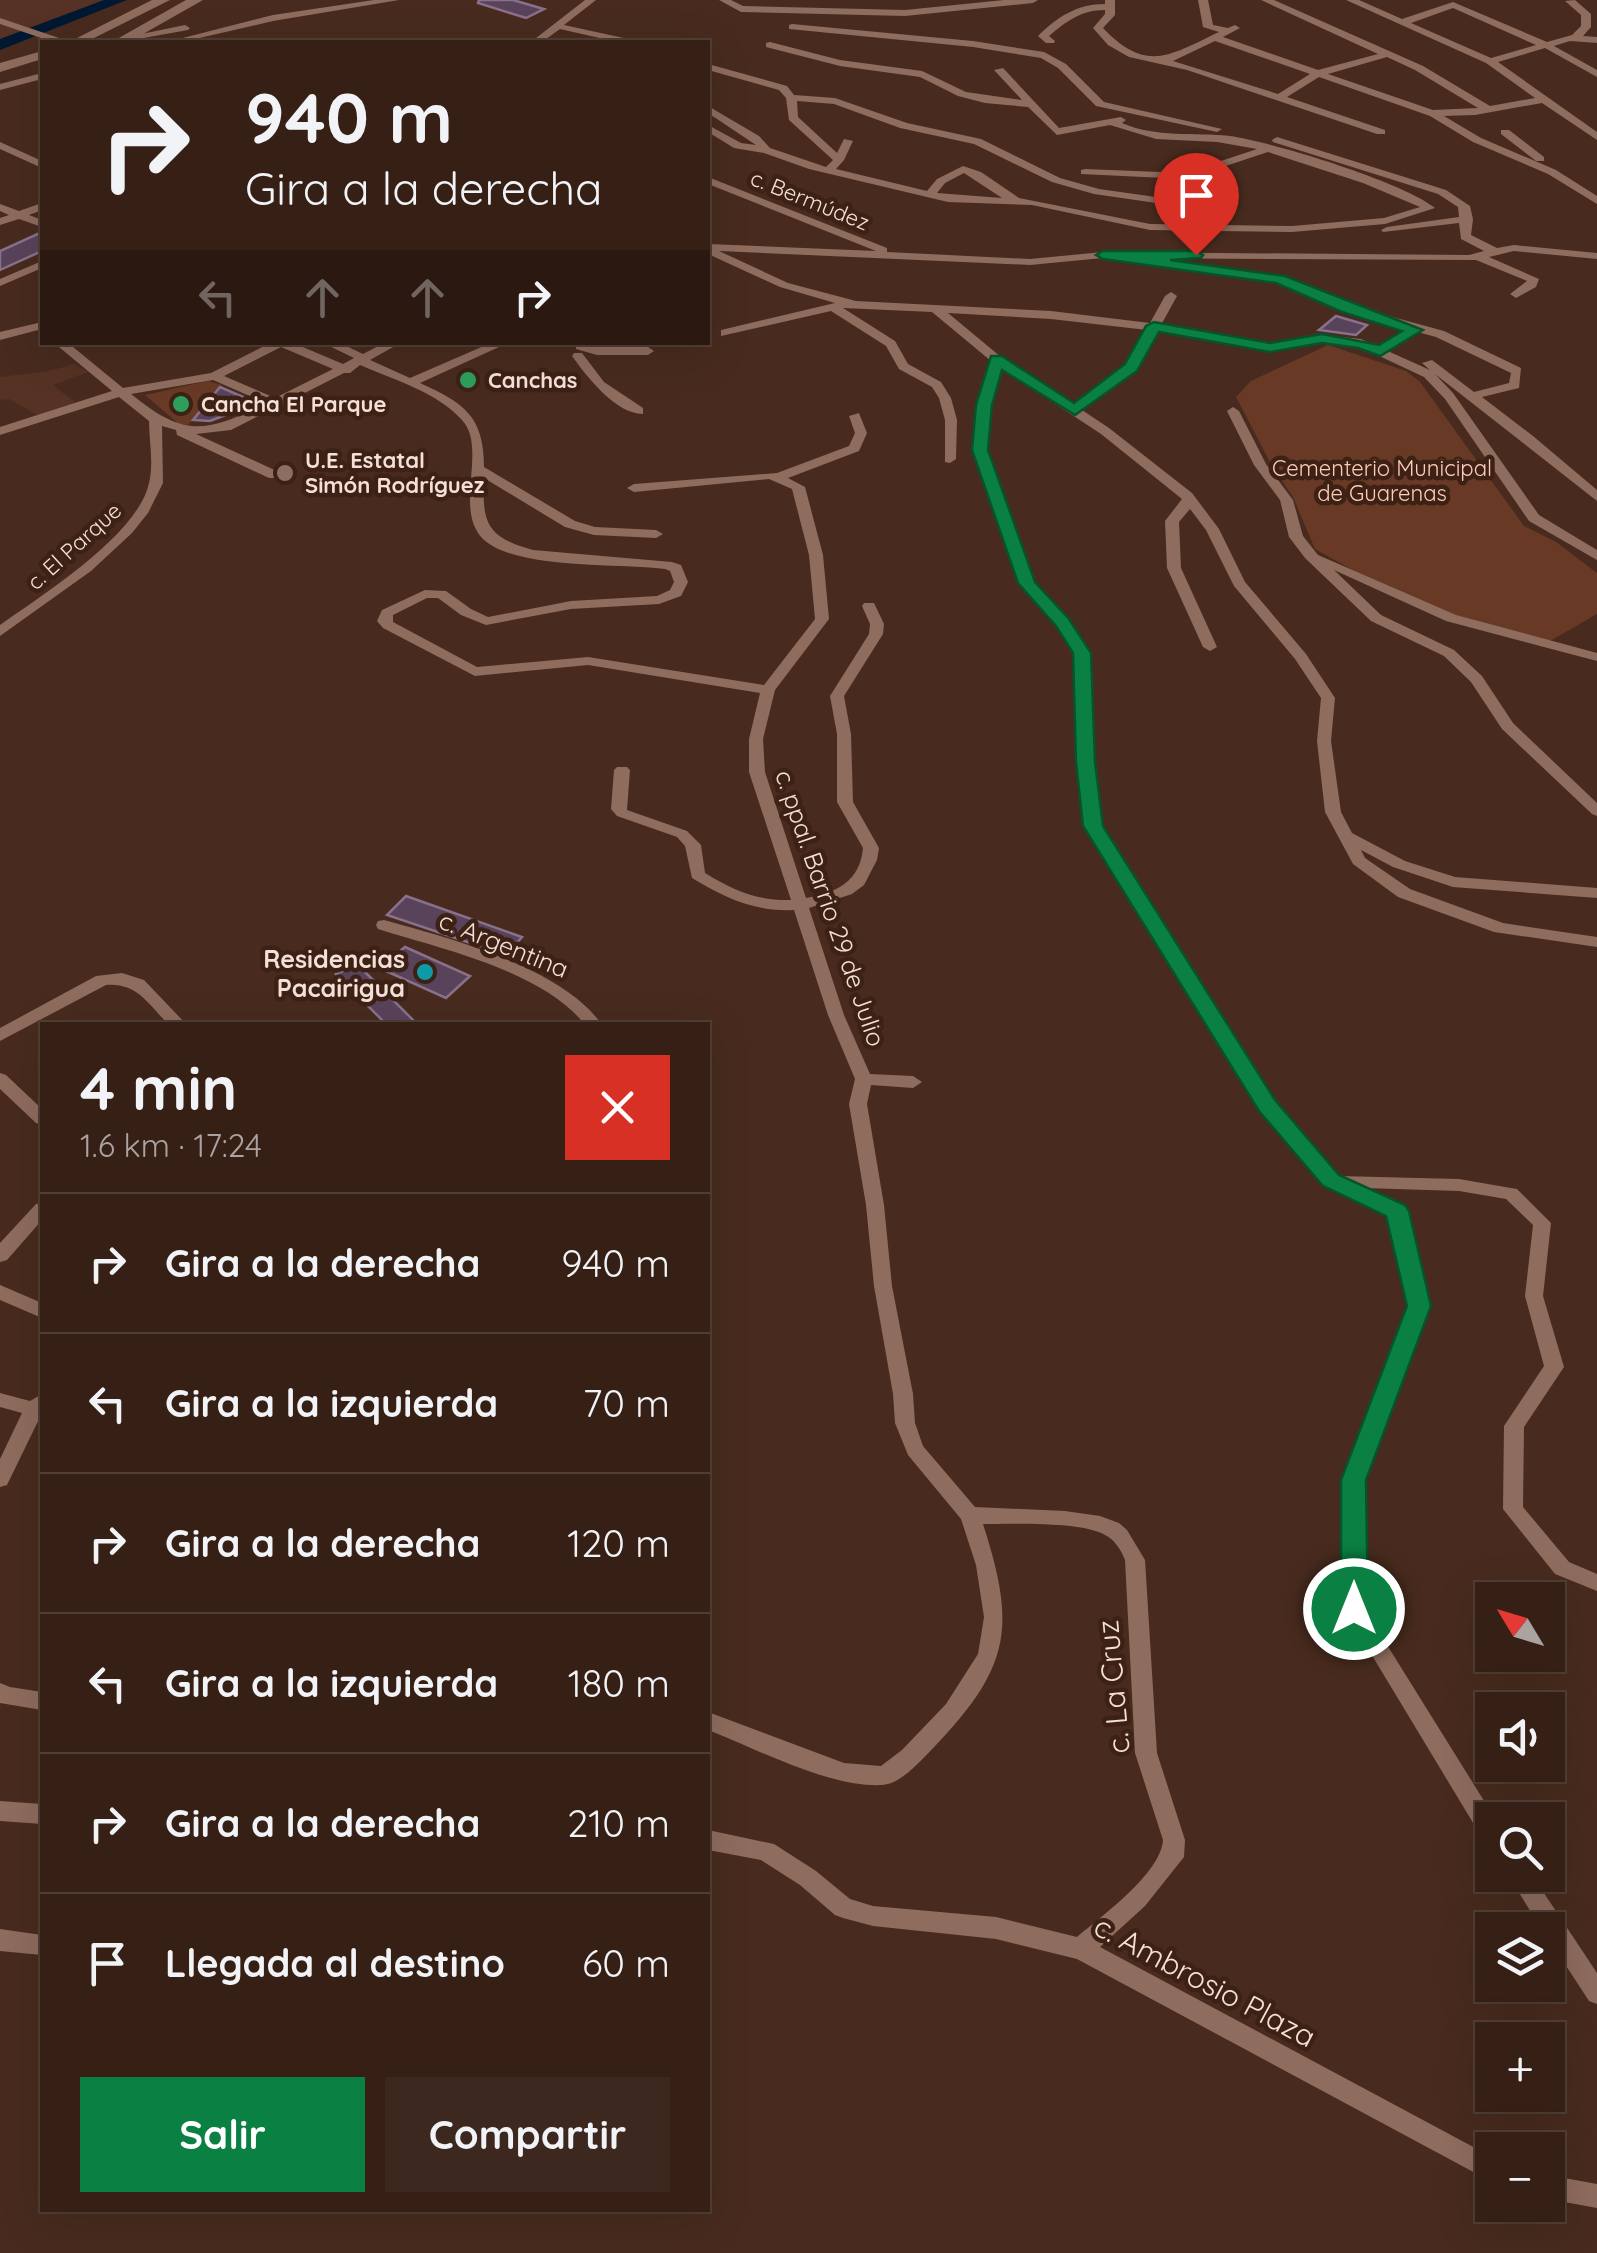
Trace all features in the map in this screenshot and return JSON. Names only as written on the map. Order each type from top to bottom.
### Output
[{"type":"main road","points":[[80,40],[163,0]]},
{"type":"main road","points":[[125,40],[196,0]]},
{"type":"main road","points":[[0,68],[40,56]]},
{"type":"main road","points":[[0,84],[40,69]]},
{"type":"street","points":[[175,40],[256,18],[374,0]]},
{"type":"street","points":[[177,40],[273,18],[394,0]]},
{"type":"street","points":[[557,40],[564,28],[594,0]]},
{"type":"street","points":[[539,40],[594,0]]},
{"type":"street","points":[[724,0],[744,9],[906,13],[1034,0]]},
{"type":"street","points":[[1165,61],[1232,30],[1208,27],[1203,0]]},
{"type":"street","points":[[1266,0],[1431,74],[1487,110]]},
{"type":"street","points":[[1352,0],[1490,60],[1597,137]]},
{"type":"street","points":[[1570,1],[1586,14],[1586,27],[1576,37]]},
{"type":"street","points":[[1050,41],[1043,36],[1076,10],[1110,4],[1110,15],[1098,28],[1106,38],[1134,55],[1165,61],[1381,132]]},
{"type":"street","points":[[1403,22],[1453,5],[1546,45],[1597,74]]},
{"type":"street","points":[[128,40],[227,19],[273,18]]},
{"type":"street","points":[[0,21],[55,40]]},
{"type":"street","points":[[792,26],[974,44],[1046,56],[1062,66],[1100,104],[1283,142],[1442,192],[1464,206],[1466,237],[1495,252]]},
{"type":"street","points":[[564,28],[621,40]]},
{"type":"street","points":[[1490,60],[1576,37],[1597,40]]},
{"type":"street","points":[[1216,38],[1432,113],[1477,140],[1552,172]]},
{"type":"street","points":[[770,45],[840,63],[925,75],[962,94],[986,100],[1028,104]]},
{"type":"street","points":[[1278,98],[1319,74],[1388,54]]},
{"type":"street","points":[[710,70],[774,85],[791,98],[835,100],[904,126],[964,137],[1006,152],[1056,180],[1098,192],[1177,203]]},
{"type":"street","points":[[999,70],[1059,132],[1140,115]]},
{"type":"street","points":[[0,84],[40,76]]},
{"type":"street","points":[[791,98],[793,118],[839,160]]},
{"type":"street","points":[[1432,113],[1487,110],[1544,99]]},
{"type":"street","points":[[710,110],[766,150]]},
{"type":"street","points":[[710,129],[738,146],[930,194],[993,196],[1150,228],[1292,229],[1384,222],[1429,206],[1270,148],[1226,139],[1147,136],[1111,122]]},
{"type":"street","points":[[1504,132],[1552,172],[1597,201]]},
{"type":"street","points":[[828,171],[839,160],[848,141]]},
{"type":"street","points":[[1085,172],[1179,177],[1207,171],[1283,142]]},
{"type":"street","points":[[0,145],[40,164]]},
{"type":"street","points":[[930,194],[941,181],[963,169],[979,175],[993,196]]},
{"type":"street","name":"c. Bermúdez","points":[[710,181],[898,256]]},
{"type":"street","points":[[0,207],[40,223]]},
{"type":"street","points":[[0,222],[40,207]]},
{"type":"street","points":[[1292,229],[1332,233],[1406,230],[1466,220]]},
{"type":"street","points":[[710,248],[1030,262],[1103,255],[1479,257],[1524,248],[1597,256]]},
{"type":"street","points":[[710,249],[784,285],[840,306],[891,344],[902,366],[937,385],[945,398],[950,420],[950,459]]},
{"type":"street","points":[[1103,255],[1280,279],[1409,333],[1440,334],[1517,371],[1515,385],[1473,396]]},
{"type":"street","points":[[1479,257],[1533,279],[1532,285],[1516,294]]},
{"type":"street","points":[[0,283],[40,265]]},
{"type":"street","points":[[1075,410],[1132,367],[1171,296]]},
{"type":"street","points":[[725,333],[840,306],[933,307],[1154,326],[1270,348],[1322,339],[1360,343],[1428,374],[1450,396],[1534,518],[1597,556]]},
{"type":"street","points":[[933,307],[996,360],[1075,410],[1190,500],[1212,529],[1239,583],[1301,657],[1328,698],[1324,741],[1333,812],[1358,861],[1404,892],[1500,928],[1597,942]]},
{"type":"street","points":[[0,336],[40,327]]},
{"type":"street","points":[[1380,351],[1392,344],[1420,356],[1597,498]]},
{"type":"street","points":[[63,345],[156,420],[274,475]]},
{"type":"street","points":[[0,431],[122,392],[214,376],[274,345]]},
{"type":"street","points":[[290,345],[356,364]]},
{"type":"street","points":[[331,345],[356,364],[426,401],[460,410],[475,430],[478,522],[488,536],[502,545],[550,557],[667,564],[679,573],[679,589],[659,600],[572,605],[486,621],[446,596],[426,594],[387,613],[384,620],[388,625],[476,672],[588,661],[768,690],[822,619],[816,556],[805,504],[795,483],[780,476]]},
{"type":"street","points":[[172,426],[191,431],[227,427],[389,345]]},
{"type":"street","points":[[463,345],[478,354]]},
{"type":"street","points":[[415,380],[498,345]]},
{"type":"street","points":[[579,348],[592,356],[597,351],[648,351]]},
{"type":"street","points":[[579,348],[600,385],[639,411]]},
{"type":"street","points":[[996,360],[984,405],[980,450],[1027,583],[1063,623],[1082,653],[1093,826],[1267,1105],[1331,1180],[1397,1211],[1419,1306],[1354,1480],[1354,1609],[1475,1806]]},
{"type":"street","points":[[214,376],[279,404]]},
{"type":"street","points":[[1233,411],[1260,465],[1286,500],[1296,536],[1310,555],[1376,618],[1449,653],[1477,679],[1508,726],[1597,810]]},
{"type":"street","points":[[634,488],[780,476],[854,448],[862,433],[855,416]]},
{"type":"street","name":"c. El Parque","points":[[0,632],[66,586],[140,514],[156,487],[156,420]]},
{"type":"street","points":[[479,470],[570,524],[594,531],[656,534]]},
{"type":"street","points":[[1190,500],[1172,522],[1174,568],[1210,647]]},
{"type":"street","points":[[1310,555],[1451,618],[1597,657]]},
{"type":"street","points":[[622,770],[622,814],[682,834],[693,845],[698,875],[757,903],[776,906],[846,892],[866,871],[870,860],[867,837],[845,802],[844,734],[837,696],[876,634],[868,606]]},
{"type":"street","name":"c. ppal. Barrio 29 de Julio","points":[[710,1722],[811,1762],[860,1776],[884,1776],[910,1758],[954,1710],[988,1656],[994,1617],[986,1565],[970,1515],[915,1450],[905,1422],[858,1104],[864,1079],[836,1015],[757,772],[756,739],[768,690]]},
{"type":"street","points":[[1346,836],[1399,864],[1453,882],[1597,893]]},
{"type":"street","name":"c. Argentina","points":[[384,925],[545,983],[576,1002],[592,1022]]},
{"type":"street","points":[[0,1035],[102,980],[122,978],[138,984],[177,1022]]},
{"type":"street","points":[[0,1079],[40,1117]]},
{"type":"street","points":[[864,1079],[913,1082]]},
{"type":"street","points":[[1331,1180],[1459,1185],[1511,1194],[1542,1224],[1534,1296],[1554,1367],[1514,1426],[1512,1509],[1562,1568],[1597,1583]]},
{"type":"street","points":[[0,1255],[40,1211]]},
{"type":"street","points":[[0,1292],[40,1310]]},
{"type":"street","points":[[0,1400],[38,1405],[0,1479]]},
{"type":"street","name":"c. La Cruz","points":[[970,1515],[1068,1521],[1109,1528],[1129,1544],[1135,1560],[1146,1753],[1174,1840],[1173,1857],[1137,1899],[1081,1949]]},
{"type":"street","points":[[0,1692],[40,1701]]},
{"type":"street","points":[[0,1811],[40,1814]]},
{"type":"street","name":"c. Ambrosio Plaza","points":[[710,1840],[766,1851],[808,1878],[842,1908],[873,1916],[996,1928],[1081,1949],[1475,2161]]},
{"type":"street","points":[[1531,1892],[1597,1994]]},
{"type":"street","points":[[0,1940],[40,1945]]},
{"type":"street","points":[[1565,2190],[1597,2196]]},
{"type":"shaded area","points":[[0,0],[105,0],[0,40]]},
{"type":"shaded area","points":[[74,364],[88,372],[53,385],[76,403],[39,416],[9,399],[0,400],[0,377]]},
{"type":"green space","name":"Cementerio Municipal de Guarenas","points":[[1328,345],[1406,371],[1420,382],[1524,526],[1556,542],[1597,573],[1597,614],[1550,641],[1462,618],[1369,579],[1315,549],[1293,497],[1273,468],[1236,397],[1251,381]]},
{"type":"green space","name":"Cancha El Parque","points":[[208,381],[222,385],[188,425],[179,424],[145,395]]},
{"type":"building","points":[[513,0],[544,9],[526,18],[478,3]]},
{"type":"building","points":[[40,233],[40,252],[0,270],[0,251]]},
{"type":"building","points":[[1336,316],[1367,325],[1356,335],[1319,330]]},
{"type":"building","points":[[220,387],[257,403],[210,421],[193,420]]},
{"type":"building","points":[[406,896],[522,937],[506,955],[387,915]]},
{"type":"building","name":"Residencias Pacairigua","points":[[405,947],[470,976],[446,998],[379,968]]},
{"type":"building","points":[[357,964],[415,1022],[384,1022],[336,974]]},
{"type":"waterway","points":[[0,45],[119,0]]},
{"type":"place","name":"Canchas","points":[[468,380]]},
{"type":"place","name":"Cancha El Parque","points":[[181,404]]},
{"type":"place","name":"U.E. Estatal Simón Rodríguez","points":[[285,473]]},
{"type":"place","name":"Residencias Pacairigua","points":[[425,972]]},
{"type":"route","points":[[1196,255],[1103,255],[1280,279],[1348,308],[1415,330],[1380,351],[1360,343],[1322,339],[1270,348],[1154,326],[1132,367],[1075,410],[996,360],[984,405],[980,450],[1027,583],[1063,623],[1082,653],[1093,826],[1267,1105],[1331,1180],[1397,1211],[1419,1306],[1354,1480],[1354,1609]]}]
